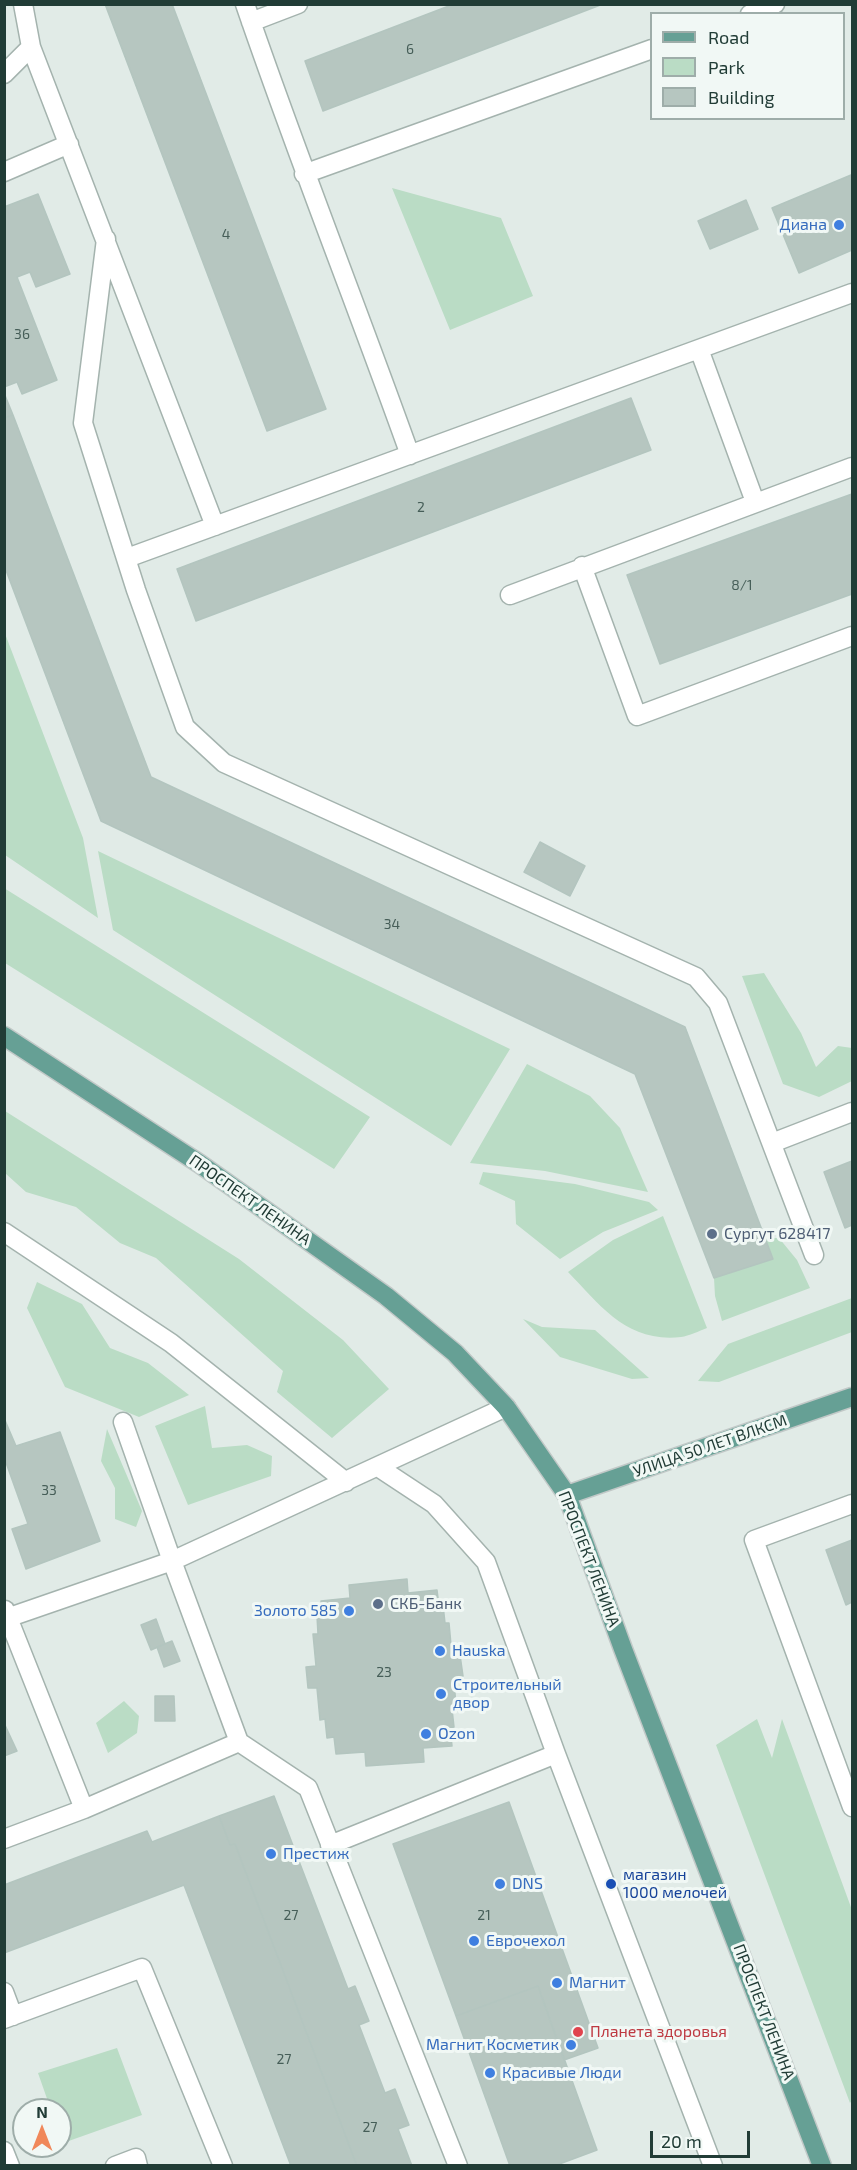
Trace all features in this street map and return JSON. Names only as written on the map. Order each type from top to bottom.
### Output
[{"type":"main road","name":"ПРОСПЕКТ ЛЕНИНА","points":[[6,1038],[200,1164],[386,1296],[455,1353],[506,1407],[567,1495],[623,1648],[822,2166]]},
{"type":"main road","name":"УЛИЦА 50 ЛЕТ ВЛКСМ","points":[[567,1495],[852,1397]]},
{"type":"lane","points":[[23,4],[31,47],[215,526]]},
{"type":"lane","points":[[244,4],[304,174],[368,336],[410,454]]},
{"type":"lane","points":[[251,22],[298,4]]},
{"type":"lane","points":[[755,12],[775,4]]},
{"type":"lane","points":[[4,51],[31,47]]},
{"type":"lane","points":[[4,74],[31,47]]},
{"type":"lane","points":[[304,174],[650,49]]},
{"type":"lane","points":[[4,172],[69,144]]},
{"type":"lane","points":[[106,239],[83,423],[136,590],[185,727],[224,763],[696,977],[718,1003],[814,1255]]},
{"type":"lane","points":[[127,558],[852,293]]},
{"type":"lane","points":[[699,349],[755,502]]},
{"type":"lane","points":[[510,595],[852,467]]},
{"type":"lane","points":[[582,567],[637,716],[852,636]]},
{"type":"lane","points":[[772,1143],[852,1112]]},
{"type":"lane","points":[[4,1232],[171,1343],[346,1482]]},
{"type":"lane","points":[[84,1809],[6,1616],[172,1561],[506,1407]]},
{"type":"lane","points":[[123,1422],[239,1742],[308,1788],[458,2166]]},
{"type":"lane","points":[[378,1467],[434,1504],[486,1562],[556,1754],[713,2166]]},
{"type":"lane","points":[[852,1504],[754,1540],[852,1807]]},
{"type":"lane","points":[[4,1839],[84,1809],[239,1742]]},
{"type":"lane","points":[[330,1845],[556,1754]]},
{"type":"lane","points":[[4,1992],[9,2017],[142,1968],[223,2166]]},
{"type":"lane","points":[[4,2151],[9,2166]]},
{"type":"lane","points":[[115,2166],[136,2158],[138,2166]]},
{"type":"green space","points":[[392,188],[501,218],[533,296],[450,330]]},
{"type":"green space","points":[[4,631],[83,838],[98,918],[5,855]]},
{"type":"green space","points":[[98,851],[510,1049],[451,1146],[113,930]]},
{"type":"green space","points":[[4,888],[370,1117],[334,1169],[5,963]]},
{"type":"green space","points":[[764,973],[801,1033],[816,1067],[838,1046],[852,1048],[852,1081],[819,1097],[783,1084],[742,976]]},
{"type":"green space","points":[[527,1064],[590,1096],[620,1128],[648,1192],[545,1171],[470,1163]]},
{"type":"green space","points":[[5,1111],[239,1259],[343,1340],[389,1389],[332,1438],[277,1392],[283,1371],[156,1258],[120,1243],[76,1207],[26,1192],[5,1173]]},
{"type":"green space","points":[[483,1172],[575,1184],[649,1202],[658,1210],[603,1232],[560,1259],[516,1224],[515,1201],[479,1184]]},
{"type":"green space","points":[[663,1216],[707,1328],[681,1337],[645,1334],[630,1328],[604,1309],[568,1272],[613,1240]]},
{"type":"green space","points":[[765,1238],[779,1238],[797,1260],[810,1288],[722,1321],[715,1296],[714,1278],[773,1259]]},
{"type":"green space","points":[[37,1282],[82,1304],[110,1348],[148,1363],[189,1395],[139,1417],[65,1387],[27,1308]]},
{"type":"green space","points":[[852,1298],[852,1332],[719,1382],[698,1381],[728,1344]]},
{"type":"green space","points":[[523,1319],[542,1327],[595,1330],[649,1378],[632,1379],[560,1357]]},
{"type":"green space","points":[[205,1406],[212,1448],[247,1445],[272,1456],[271,1476],[188,1505],[155,1426]]},
{"type":"green space","points":[[107,1429],[142,1511],[136,1527],[115,1519],[115,1488],[101,1461]]},
{"type":"green space","points":[[124,1701],[139,1716],[137,1733],[108,1753],[96,1723]]},
{"type":"green space","points":[[757,1719],[772,1758],[782,1719],[852,1910],[852,2100],[850,2103],[716,1745]]},
{"type":"green space","points":[[117,2048],[142,2115],[72,2140],[72,2098],[47,2098],[38,2073]]},
{"type":"building","points":[[105,4],[172,4],[326,409],[267,431]]},
{"type":"building","points":[[454,4],[603,4],[323,111],[305,61]]},
{"type":"building","points":[[851,175],[852,250],[799,273],[772,208]]},
{"type":"building","points":[[38,194],[70,274],[36,287],[30,272],[17,277],[57,380],[22,394],[17,382],[4,387],[4,207]]},
{"type":"building","points":[[746,200],[758,229],[710,249],[698,221]]},
{"type":"building","points":[[4,393],[13,415],[4,418]]},
{"type":"building","points":[[631,398],[651,450],[196,621],[177,569]]},
{"type":"building","points":[[13,415],[151,777],[685,1027],[773,1259],[714,1278],[635,1074],[101,821],[4,565],[4,418]]},
{"type":"building","points":[[852,494],[852,594],[660,664],[627,575]]},
{"type":"building","points":[[540,842],[585,866],[570,896],[524,872]]},
{"type":"building","points":[[852,1161],[852,1225],[845,1228],[824,1172]]},
{"type":"building","points":[[4,1418],[16,1446],[60,1432],[100,1541],[26,1569],[12,1529],[28,1524],[4,1457]]},
{"type":"building","points":[[852,1540],[852,1602],[846,1605],[826,1550]]},
{"type":"building","points":[[407,1579],[408,1593],[437,1590],[439,1606],[443,1605],[445,1623],[449,1623],[452,1656],[460,1655],[463,1676],[454,1677],[456,1709],[452,1709],[454,1727],[450,1728],[452,1746],[423,1748],[424,1762],[366,1766],[365,1752],[336,1754],[334,1737],[327,1738],[325,1719],[320,1720],[317,1688],[308,1688],[306,1667],[316,1666],[313,1634],[318,1634],[317,1616],[322,1615],[321,1601],[350,1598],[349,1585]]},
{"type":"building","points":[[156,1619],[165,1644],[151,1650],[141,1625]]},
{"type":"building","points":[[172,1641],[180,1661],[164,1667],[157,1647]]},
{"type":"building","points":[[155,1696],[174,1696],[175,1721],[155,1721]]},
{"type":"building","points":[[4,1723],[17,1751],[4,1756]]},
{"type":"building","points":[[274,1796],[348,1989],[355,1986],[369,2021],[359,2025],[385,2093],[395,2089],[409,2125],[398,2129],[412,2166],[357,2166],[235,1844],[230,1845],[219,1816]]},
{"type":"building","points":[[509,1802],[598,2048],[564,2060],[538,1986],[456,2016],[393,1844]]},
{"type":"building","points":[[219,1816],[230,1845],[235,1844],[357,2166],[291,2166],[184,1885],[4,1953],[4,1885],[147,1831],[152,1842]]},
{"type":"building","points":[[538,1986],[597,2150],[554,2166],[510,2166],[456,2016]]},
{"type":"place","name":"Диана","points":[[839,225]]},
{"type":"place","name":"Сургут 628417","points":[[712,1234]]},
{"type":"place","name":"СКБ-Банк","points":[[378,1604]]},
{"type":"place","name":"Золото 585","points":[[349,1611]]},
{"type":"place","name":"Hauska","points":[[440,1651]]},
{"type":"place","name":"Строительный двор","points":[[441,1694]]},
{"type":"place","name":"Ozon","points":[[426,1734]]},
{"type":"place","name":"Престиж","points":[[271,1854]]},
{"type":"place","name":"DNS","points":[[500,1884]]},
{"type":"place","name":"магазин 1000 мелочей","points":[[611,1884]]},
{"type":"place","name":"Еврочехол","points":[[474,1941]]},
{"type":"place","name":"Магнит","points":[[557,1983]]},
{"type":"place","name":"Планета здоровья","points":[[578,2032]]},
{"type":"place","name":"Магнит Косметик","points":[[571,2045]]},
{"type":"place","name":"Красивые Люди","points":[[490,2073]]}]
